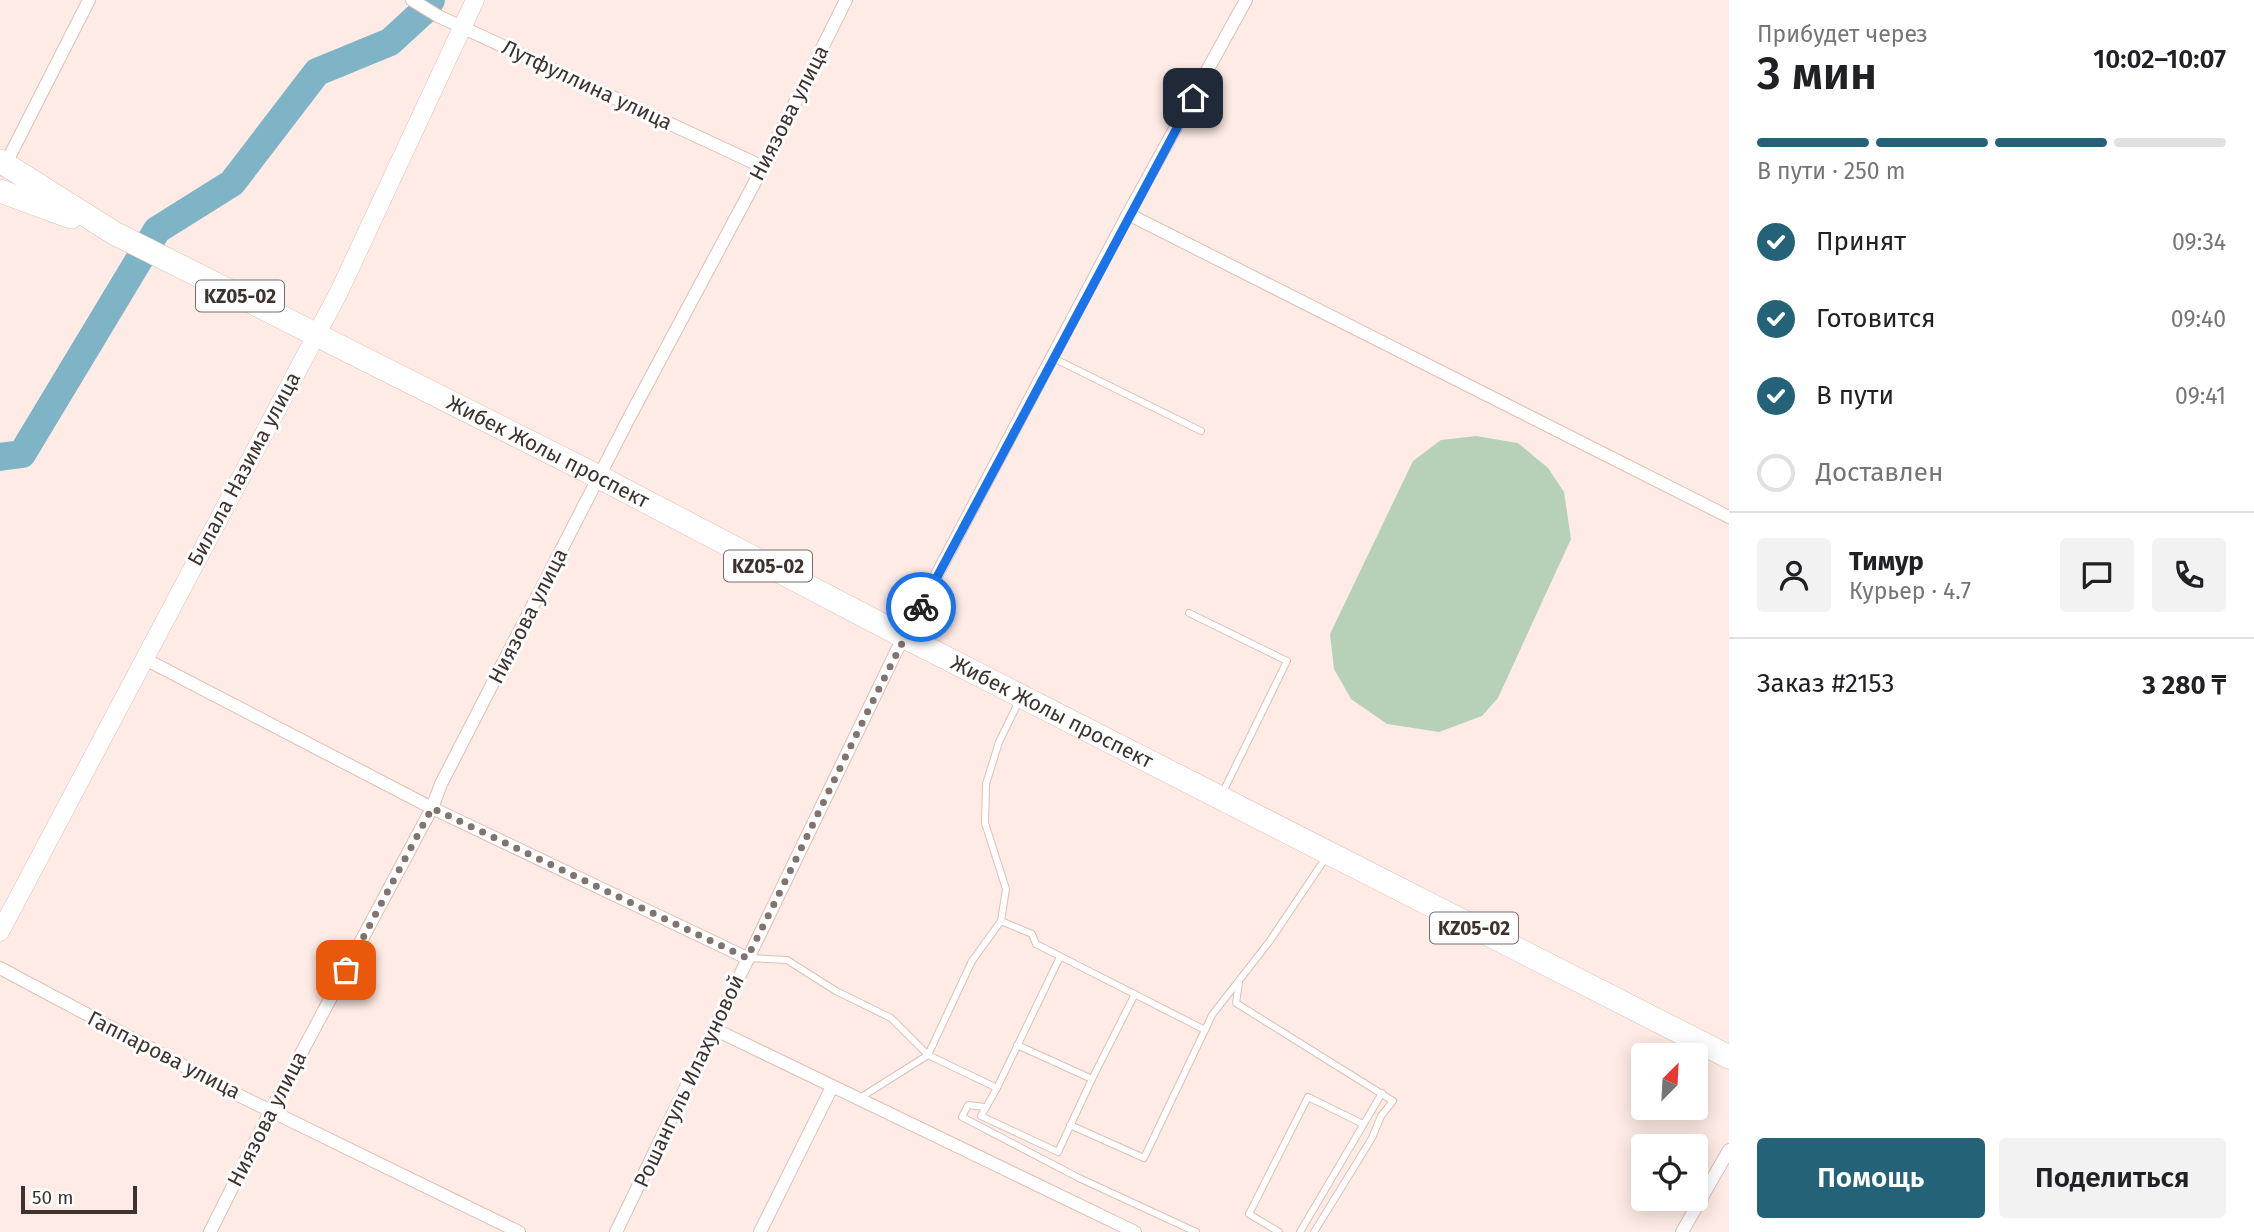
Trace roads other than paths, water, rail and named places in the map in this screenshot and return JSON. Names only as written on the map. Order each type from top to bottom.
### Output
[{"type":"highway","name":"Жибек Жолы проспект","points":[[2,166],[163,259],[599,477],[1329,855],[1729,1057]]},
{"type":"highway","name":"Жибек Жолы проспект","points":[[0,191],[114,233]]},
{"type":"street","points":[[2,166],[89,0]]},
{"type":"street","name":"Лутфуллина улица","points":[[412,0],[438,16],[763,167]]},
{"type":"street","name":"Билала Назима улица","points":[[0,932],[316,334],[380,207],[475,0]]},
{"type":"street","name":"Ниязова улица","points":[[211,1232],[272,1108],[432,808],[599,477],[763,167],[846,0]]},
{"type":"street","name":"Рошангуль Илахуновой","points":[[616,1232],[905,637],[1128,214],[1247,0]]},
{"type":"street","points":[[1128,214],[1729,517]]},
{"type":"street","points":[[145,659],[432,808],[747,958]]},
{"type":"street","name":"Гаппарова улица","points":[[0,968],[236,1094],[272,1108],[519,1232]]},
{"type":"street","points":[[714,1028],[1135,1232]]},
{"type":"street","points":[[761,1232],[832,1087]]},
{"type":"street","points":[[1682,1232],[1729,1150]]},
{"type":"street","points":[[1101,1232],[1108,1219]]},
{"type":"lane","points":[[1053,358],[1201,430]]},
{"type":"lane","points":[[1189,613],[1287,661],[1220,799]]},
{"type":"lane","points":[[858,1099],[928,1055],[972,961],[1002,921],[1006,889],[985,823],[986,783],[999,742],[1021,696]]},
{"type":"lane","points":[[1070,1125],[1144,1158],[1212,1015],[1329,855]]},
{"type":"lane","points":[[1002,921],[1032,934],[1036,944],[1060,957],[1205,1030]]},
{"type":"lane","points":[[1060,957],[997,1088],[981,1115],[1058,1152],[1135,994]]},
{"type":"lane","points":[[747,958],[787,960],[835,991],[891,1018],[928,1055],[997,1088]]},
{"type":"lane","points":[[1239,980],[1236,1003],[1393,1101],[1381,1116],[1371,1138],[1314,1232]]},
{"type":"lane","points":[[1017,1045],[1092,1079]]},
{"type":"lane","points":[[1300,1232],[1382,1093]]},
{"type":"lane","points":[[1279,1232],[1249,1214],[1308,1097],[1363,1125]]},
{"type":"lane","points":[[985,1107],[968,1105],[962,1117],[1079,1178],[1196,1232]]},
{"type":"waterway","points":[[0,457],[22,454],[157,230],[232,183],[317,72],[390,42],[426,9],[431,0]]}]
